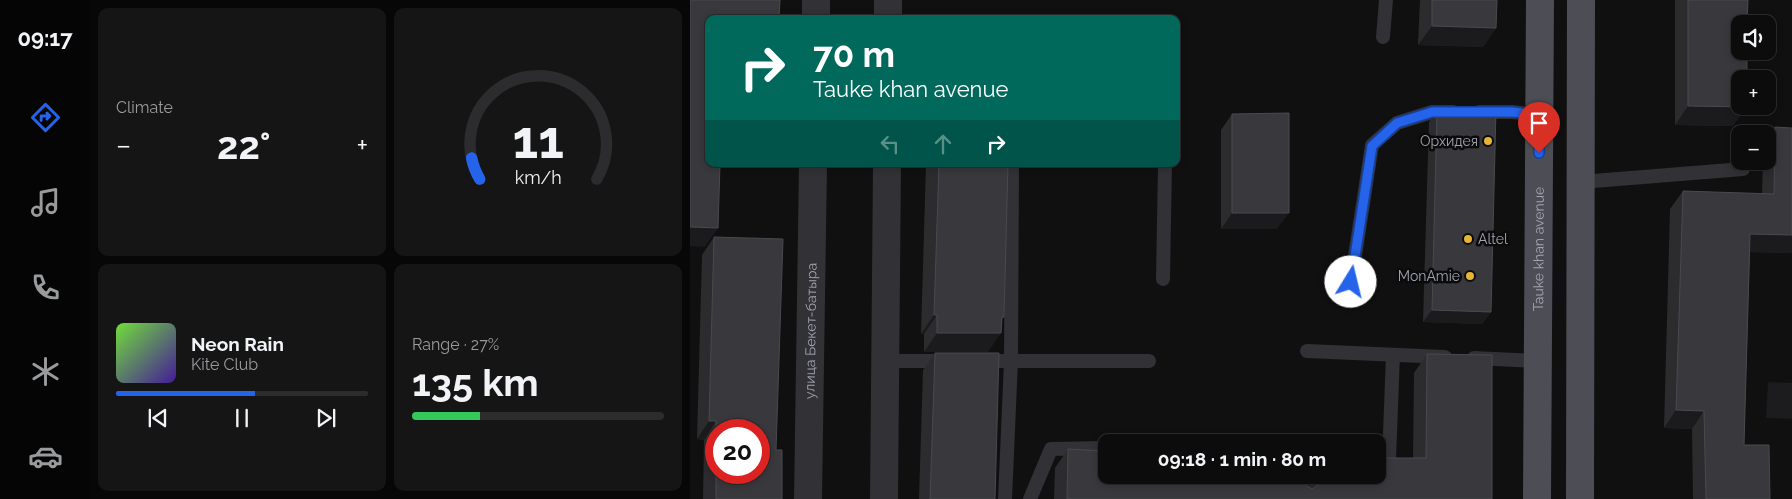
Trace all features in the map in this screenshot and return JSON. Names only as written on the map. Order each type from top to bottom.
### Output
[{"type":"main road","name":"Tauke khan avenue","points":[[1537,499],[1540,0]]},
{"type":"main road","points":[[1580,499],[1581,0]]},
{"type":"street","points":[[816,0],[816,15]]},
{"type":"street","points":[[888,0],[888,15]]},
{"type":"street","name":"улица Бекет-батыра","points":[[808,499],[813,167]]},
{"type":"street","points":[[884,499],[887,167]]},
{"type":"lane","points":[[1383,37],[1386,0]]},
{"type":"lane","points":[[1351,282],[1372,146],[1397,123],[1432,112],[1512,112],[1539,115]]},
{"type":"lane","points":[[1005,499],[1011,361],[1012,167]]},
{"type":"lane","points":[[1163,279],[1165,167]]},
{"type":"lane","points":[[1581,182],[1731,170]]},
{"type":"lane","points":[[1307,351],[1538,360]]},
{"type":"lane","points":[[1386,461],[1389,459],[1393,354]]},
{"type":"lane","points":[[885,361],[1149,361]]},
{"type":"lane","points":[[1030,499],[1051,449],[1098,448]]},
{"type":"shaded area","points":[[1768,382],[1792,383],[1792,419],[1766,418]]},
{"type":"building","points":[[690,0],[780,0],[779,15],[705,15],[705,167],[720,167],[718,228],[690,227]]},
{"type":"building","points":[[1432,0],[1497,0],[1496,28],[1432,26]]},
{"type":"building","points":[[1688,0],[1748,0],[1747,15],[1731,15],[1731,60],[1747,60],[1747,70],[1731,70],[1731,107],[1688,106]]},
{"type":"building","points":[[1496,109],[1491,312],[1432,310],[1437,110]]},
{"type":"building","points":[[1289,113],[1289,213],[1232,213],[1232,114]]},
{"type":"building","points":[[1776,127],[1792,128],[1792,235],[1750,234],[1744,445],[1769,445],[1770,499],[1706,499],[1704,411],[1676,410],[1683,191],[1774,194]]},
{"type":"building","points":[[939,167],[1008,167],[1004,317],[1002,317],[1001,333],[937,333],[937,315],[934,315]]},
{"type":"building","points":[[714,237],[783,239],[776,450],[782,450],[782,499],[716,499],[716,484],[770,484],[770,419],[709,419]]},
{"type":"building","points":[[935,353],[999,353],[995,499],[930,499]]},
{"type":"building","points":[[1427,354],[1492,355],[1492,499],[1067,499],[1068,449],[1098,451],[1098,484],[1305,484],[1312,489],[1320,484],[1386,484],[1386,458],[1426,458]]},
{"type":"place","name":"Орхидея","points":[[1488,141]]},
{"type":"place","name":"Altel","points":[[1468,239]]},
{"type":"place","name":"MonAmie","points":[[1470,276]]},
{"type":"route","points":[[1351,282],[1372,146],[1397,123],[1432,112],[1512,112],[1539,115],[1539,153]]}]
